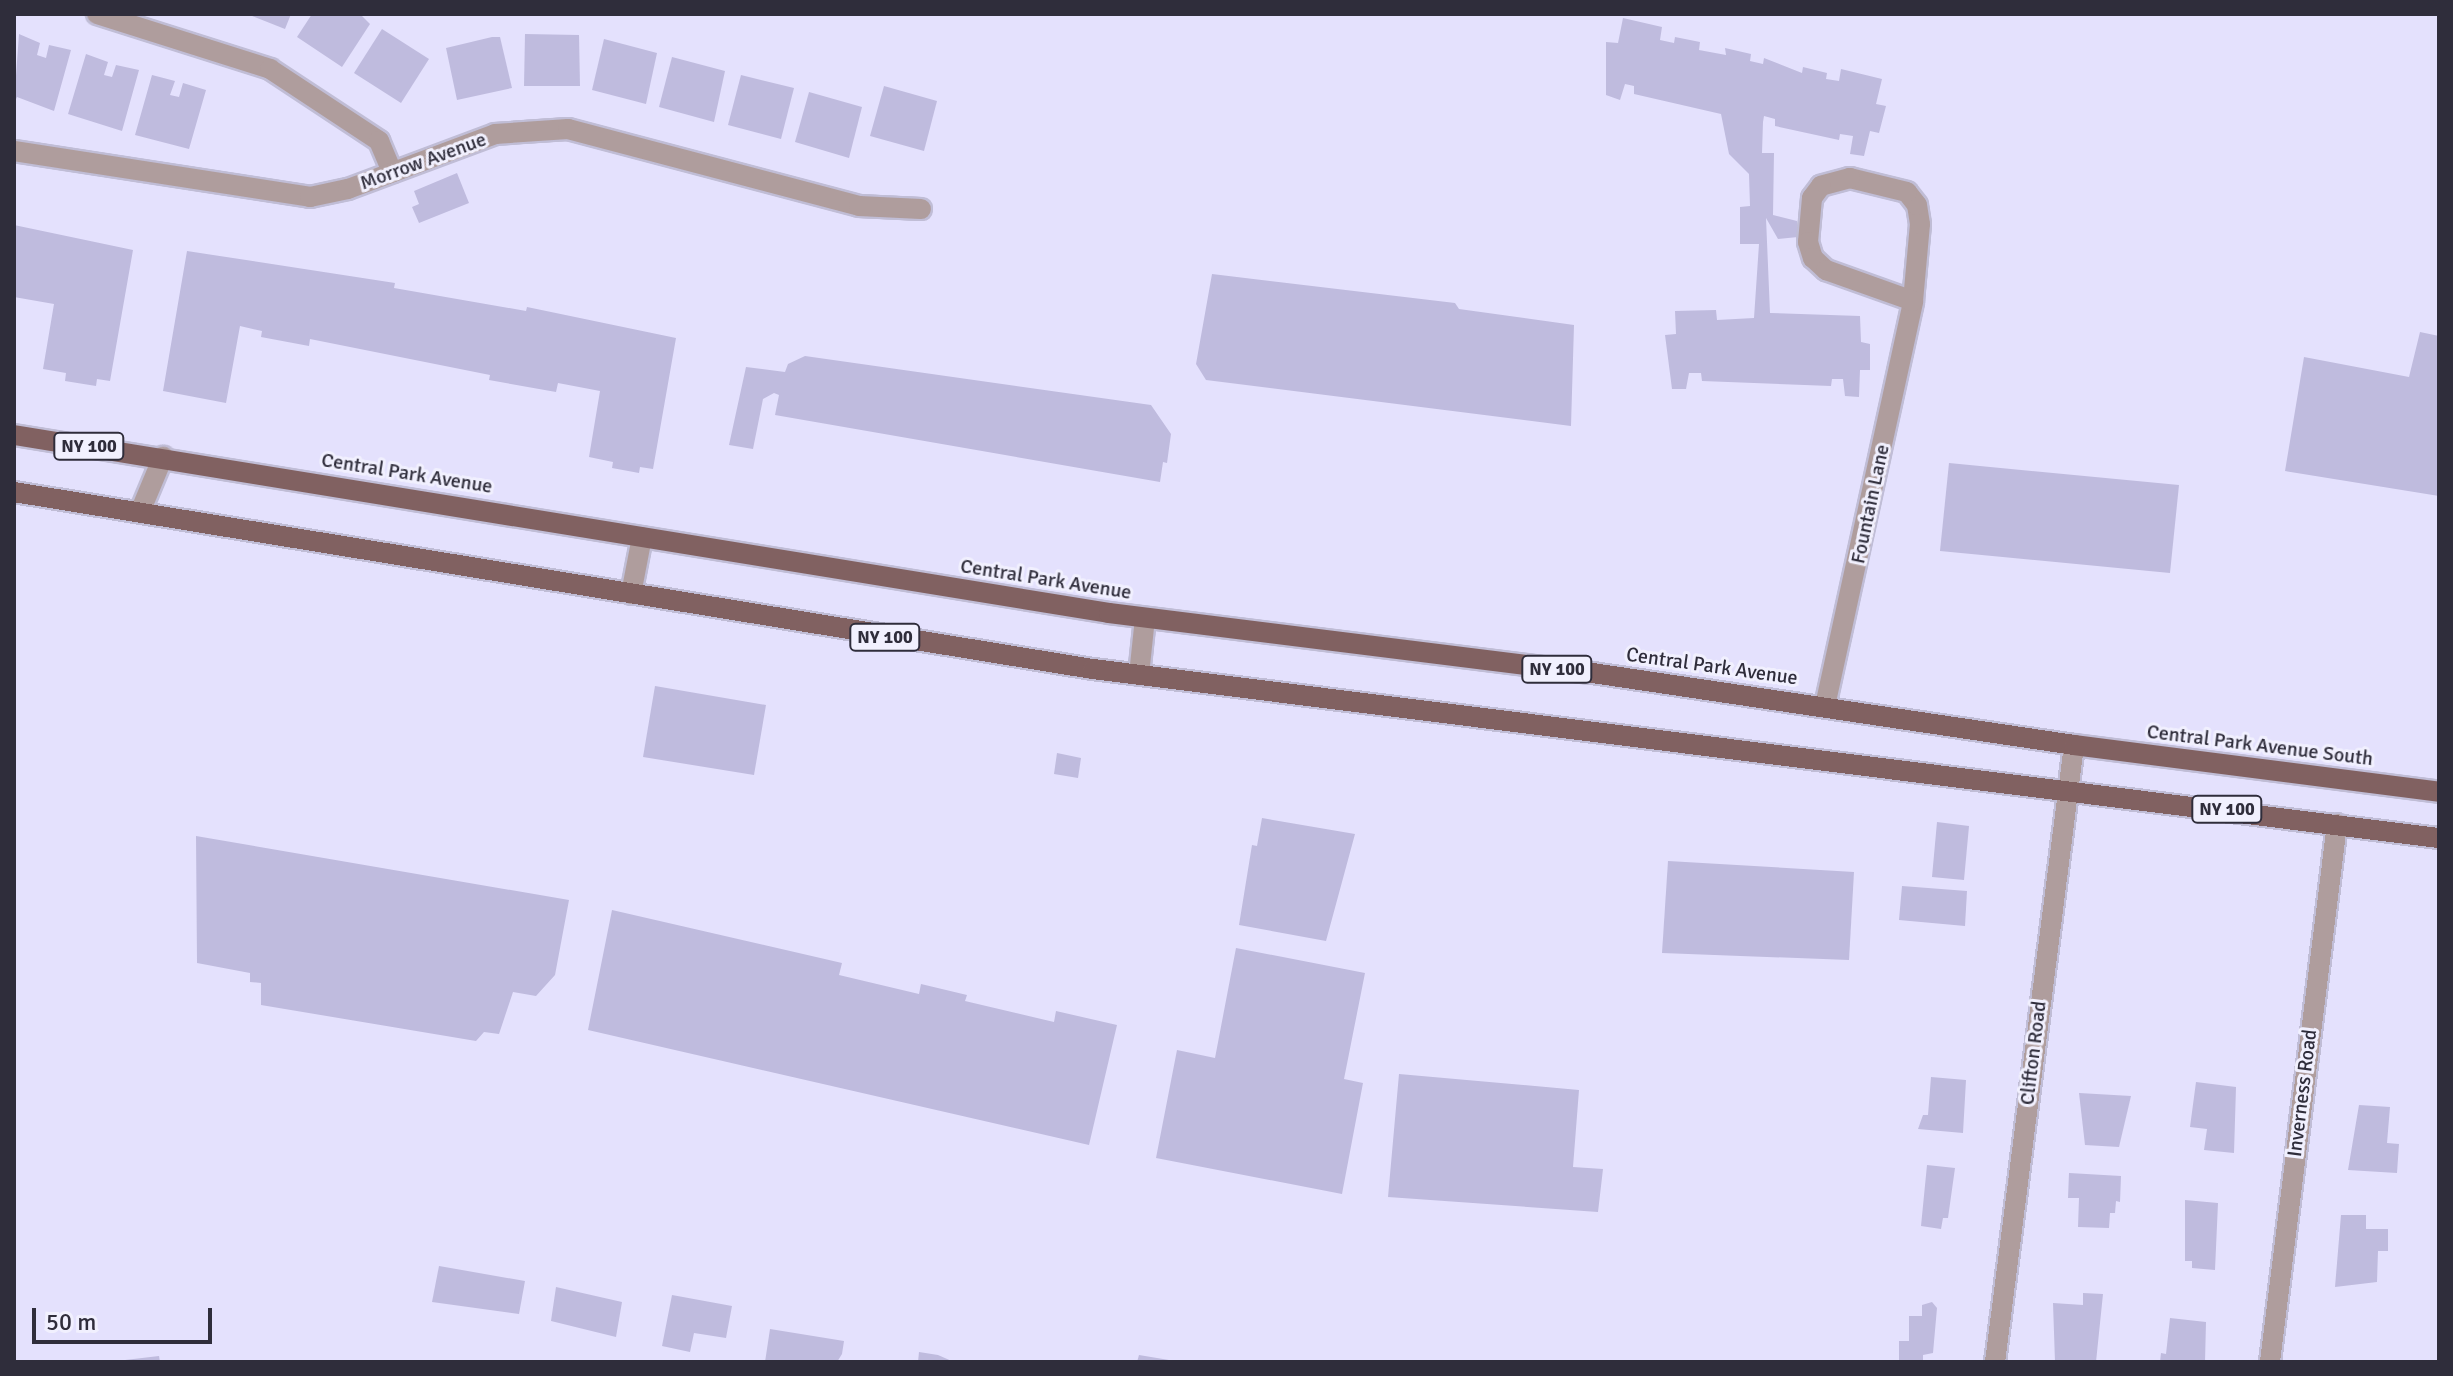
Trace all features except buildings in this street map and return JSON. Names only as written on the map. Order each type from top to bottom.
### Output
[{"type":"main road","name":"Central Park Avenue","points":[[14,435],[1145,618],[1825,706],[2074,745]]},
{"type":"main road","name":"NY 100","points":[[14,492],[1139,675],[2439,838]]},
{"type":"main road","name":"Central Park Avenue South","points":[[2074,745],[2439,792]]},
{"type":"street","points":[[97,14],[270,69],[379,141],[392,172]]},
{"type":"street","name":"Morrow Avenue","points":[[14,151],[290,196],[337,192],[495,134],[568,129],[859,206],[921,209]]},
{"type":"street","name":"Fountain Lane","points":[[1825,706],[1913,301],[1920,224],[1917,205],[1907,192],[1850,178],[1821,186],[1812,198],[1808,242],[1813,258],[1826,270],[1913,301]]},
{"type":"street","points":[[140,512],[163,457]]},
{"type":"street","points":[[631,594],[642,537]]},
{"type":"street","points":[[1139,675],[1145,618]]},
{"type":"street","name":"Clifton Road","points":[[1995,1362],[2065,789],[2074,745]]},
{"type":"street","name":"Inverness Road","points":[[2270,1362],[2337,824]]}]
